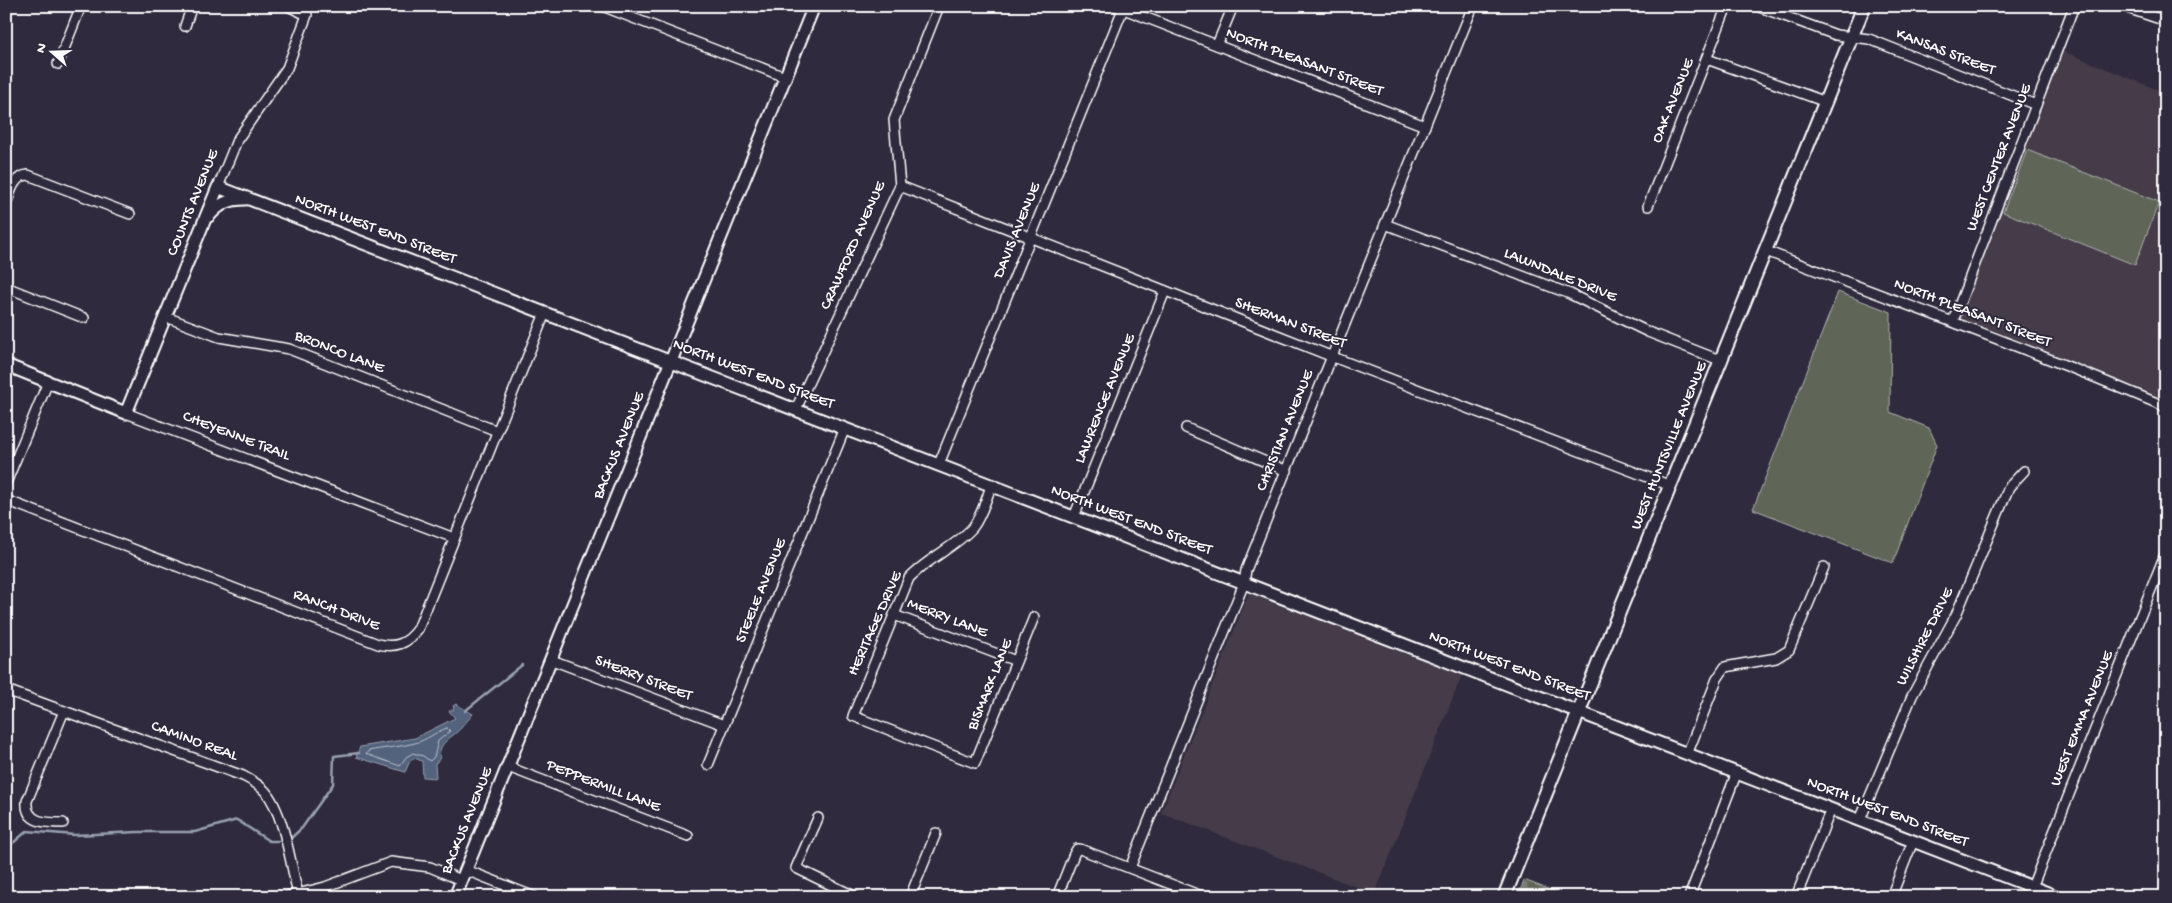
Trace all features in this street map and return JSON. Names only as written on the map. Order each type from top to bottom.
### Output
[{"type":"main road","name":"WEST HUNTSVILLE AVENUE","points":[[1504,897],[1864,6]]},
{"type":"street","points":[[58,64],[81,6]]},
{"type":"street","points":[[185,26],[192,6]]},
{"type":"street","name":"COUNTS AVENUE","points":[[126,413],[240,134],[287,68],[308,15],[288,6]]},
{"type":"street","points":[[602,6],[618,9],[785,77]]},
{"type":"street","name":"BACKUS AVENUE","points":[[455,897],[814,6]]},
{"type":"street","name":"CRAWFORD AVENUE","points":[[796,409],[900,186],[894,120],[939,6]]},
{"type":"street","points":[[1218,45],[1233,6]]},
{"type":"street","name":"CHRISTIAN AVENUE","points":[[1130,868],[1244,583],[1246,570],[1473,6]]},
{"type":"street","name":"OAK AVENUE","points":[[1648,206],[1728,6]]},
{"type":"street","name":"KANSAS STREET","points":[[1757,6],[1836,34],[1869,39],[2036,105]]},
{"type":"street","name":"WEST CENTER AVENUE","points":[[1953,321],[2074,6]]},
{"type":"street","points":[[2121,6],[2165,18]]},
{"type":"street","name":"NORTH PLEASANT STREET","points":[[1120,8],[1425,126]]},
{"type":"street","name":"DAVIS AVENUE","points":[[939,464],[1031,239],[1120,8]]},
{"type":"street","points":[[1707,59],[1826,102]]},
{"type":"street","points":[[6,204],[16,180],[19,177],[28,175],[130,214]]},
{"type":"street","name":"SHERMAN STREET","points":[[900,186],[1332,357],[1671,486]]},
{"type":"street","name":"NORTH WEST END STREET","points":[[218,187],[992,484],[1244,583],[1688,752],[1913,841],[2030,892],[2058,897]]},
{"type":"street","points":[[202,226],[221,204],[236,199],[251,200]]},
{"type":"street","name":"LAWNDALE DRIVE","points":[[1385,224],[1570,294],[1648,332],[1722,361]]},
{"type":"street","name":"NORTH PLEASANT STREET","points":[[1766,251],[1867,291],[1953,321],[2166,406]]},
{"type":"street","points":[[6,287],[84,318]]},
{"type":"street","name":"LAWRENCE AVENUE","points":[[1074,517],[1166,291]]},
{"type":"street","name":"RANCH DRIVE","points":[[6,500],[378,644],[390,646],[406,642],[418,629],[545,313]]},
{"type":"street","name":"BRONCO LANE","points":[[166,318],[220,337],[289,349],[497,431]]},
{"type":"street","name":"CHEYENNE TRAIL","points":[[6,365],[126,413],[454,538]]},
{"type":"street","points":[[6,483],[48,382]]},
{"type":"street","name":"STEELE AVENUE","points":[[708,765],[845,428]]},
{"type":"street","points":[[1186,428],[1286,471]]},
{"type":"street","name":"WILSHIRE DRIVE","points":[[1860,820],[1916,688],[1956,615],[2009,487],[2024,471]]},
{"type":"street","name":"HERITAGE DRIVE","points":[[975,763],[853,716],[909,578],[921,565],[972,527],[980,516],[992,484]]},
{"type":"street","name":"WEST EMMA AVENUE","points":[[2030,892],[2166,552]]},
{"type":"street","points":[[1688,752],[1717,678],[1725,667],[1776,658],[1789,650],[1824,566]]},
{"type":"street","name":"MERRY LANE","points":[[894,615],[1016,661]]},
{"type":"street","name":"BISMARK LANE","points":[[975,763],[1034,618]]},
{"type":"street","name":"SHERRY STREET","points":[[552,660],[724,725]]},
{"type":"street","name":"CAMINO REAL","points":[[6,690],[243,776],[256,783],[273,803],[279,817],[298,894]]},
{"type":"street","points":[[62,823],[42,822],[31,817],[26,810],[27,801],[64,711]]},
{"type":"street","name":"PEPPERMILL LANE","points":[[508,767],[688,836]]},
{"type":"street","points":[[1689,897],[1737,772]]},
{"type":"street","points":[[1796,897],[1831,808]]},
{"type":"street","points":[[818,818],[796,868],[856,897]]},
{"type":"street","points":[[910,897],[936,833]]},
{"type":"street","points":[[1891,897],[1913,841]]},
{"type":"street","points":[[1056,897],[1077,849],[1204,897]]},
{"type":"street","points":[[285,897],[325,887],[391,862],[430,867],[463,875],[535,897]]},
{"type":"street","points":[[325,887],[328,897]]},
{"type":"shaded area","points":[[2058,49],[2166,93],[2166,407],[1953,321]]},
{"type":"shaded area","points":[[1249,593],[1462,675],[1375,894],[1161,813]]},
{"type":"green space","points":[[2027,150],[2159,202],[2135,265],[2003,212]]},
{"type":"green space","points":[[1838,292],[1891,312],[1890,412],[1929,428],[1937,445],[1893,563],[1753,509]]},
{"type":"green space","points":[[1524,880],[1568,897],[1518,897]]},
{"type":"water","points":[[456,704],[473,714],[443,744],[440,758],[435,764],[436,778],[423,777],[422,761],[414,758],[410,761],[405,772],[356,757],[360,747],[415,738],[455,718],[449,711],[454,709],[453,706]]},
{"type":"waterway","points":[[465,711],[522,665]]},
{"type":"waterway","points":[[291,838],[302,828],[333,784],[334,756],[359,753]]},
{"type":"waterway","points":[[6,849],[27,831],[75,835],[195,832],[237,820],[269,841],[279,841]]}]
